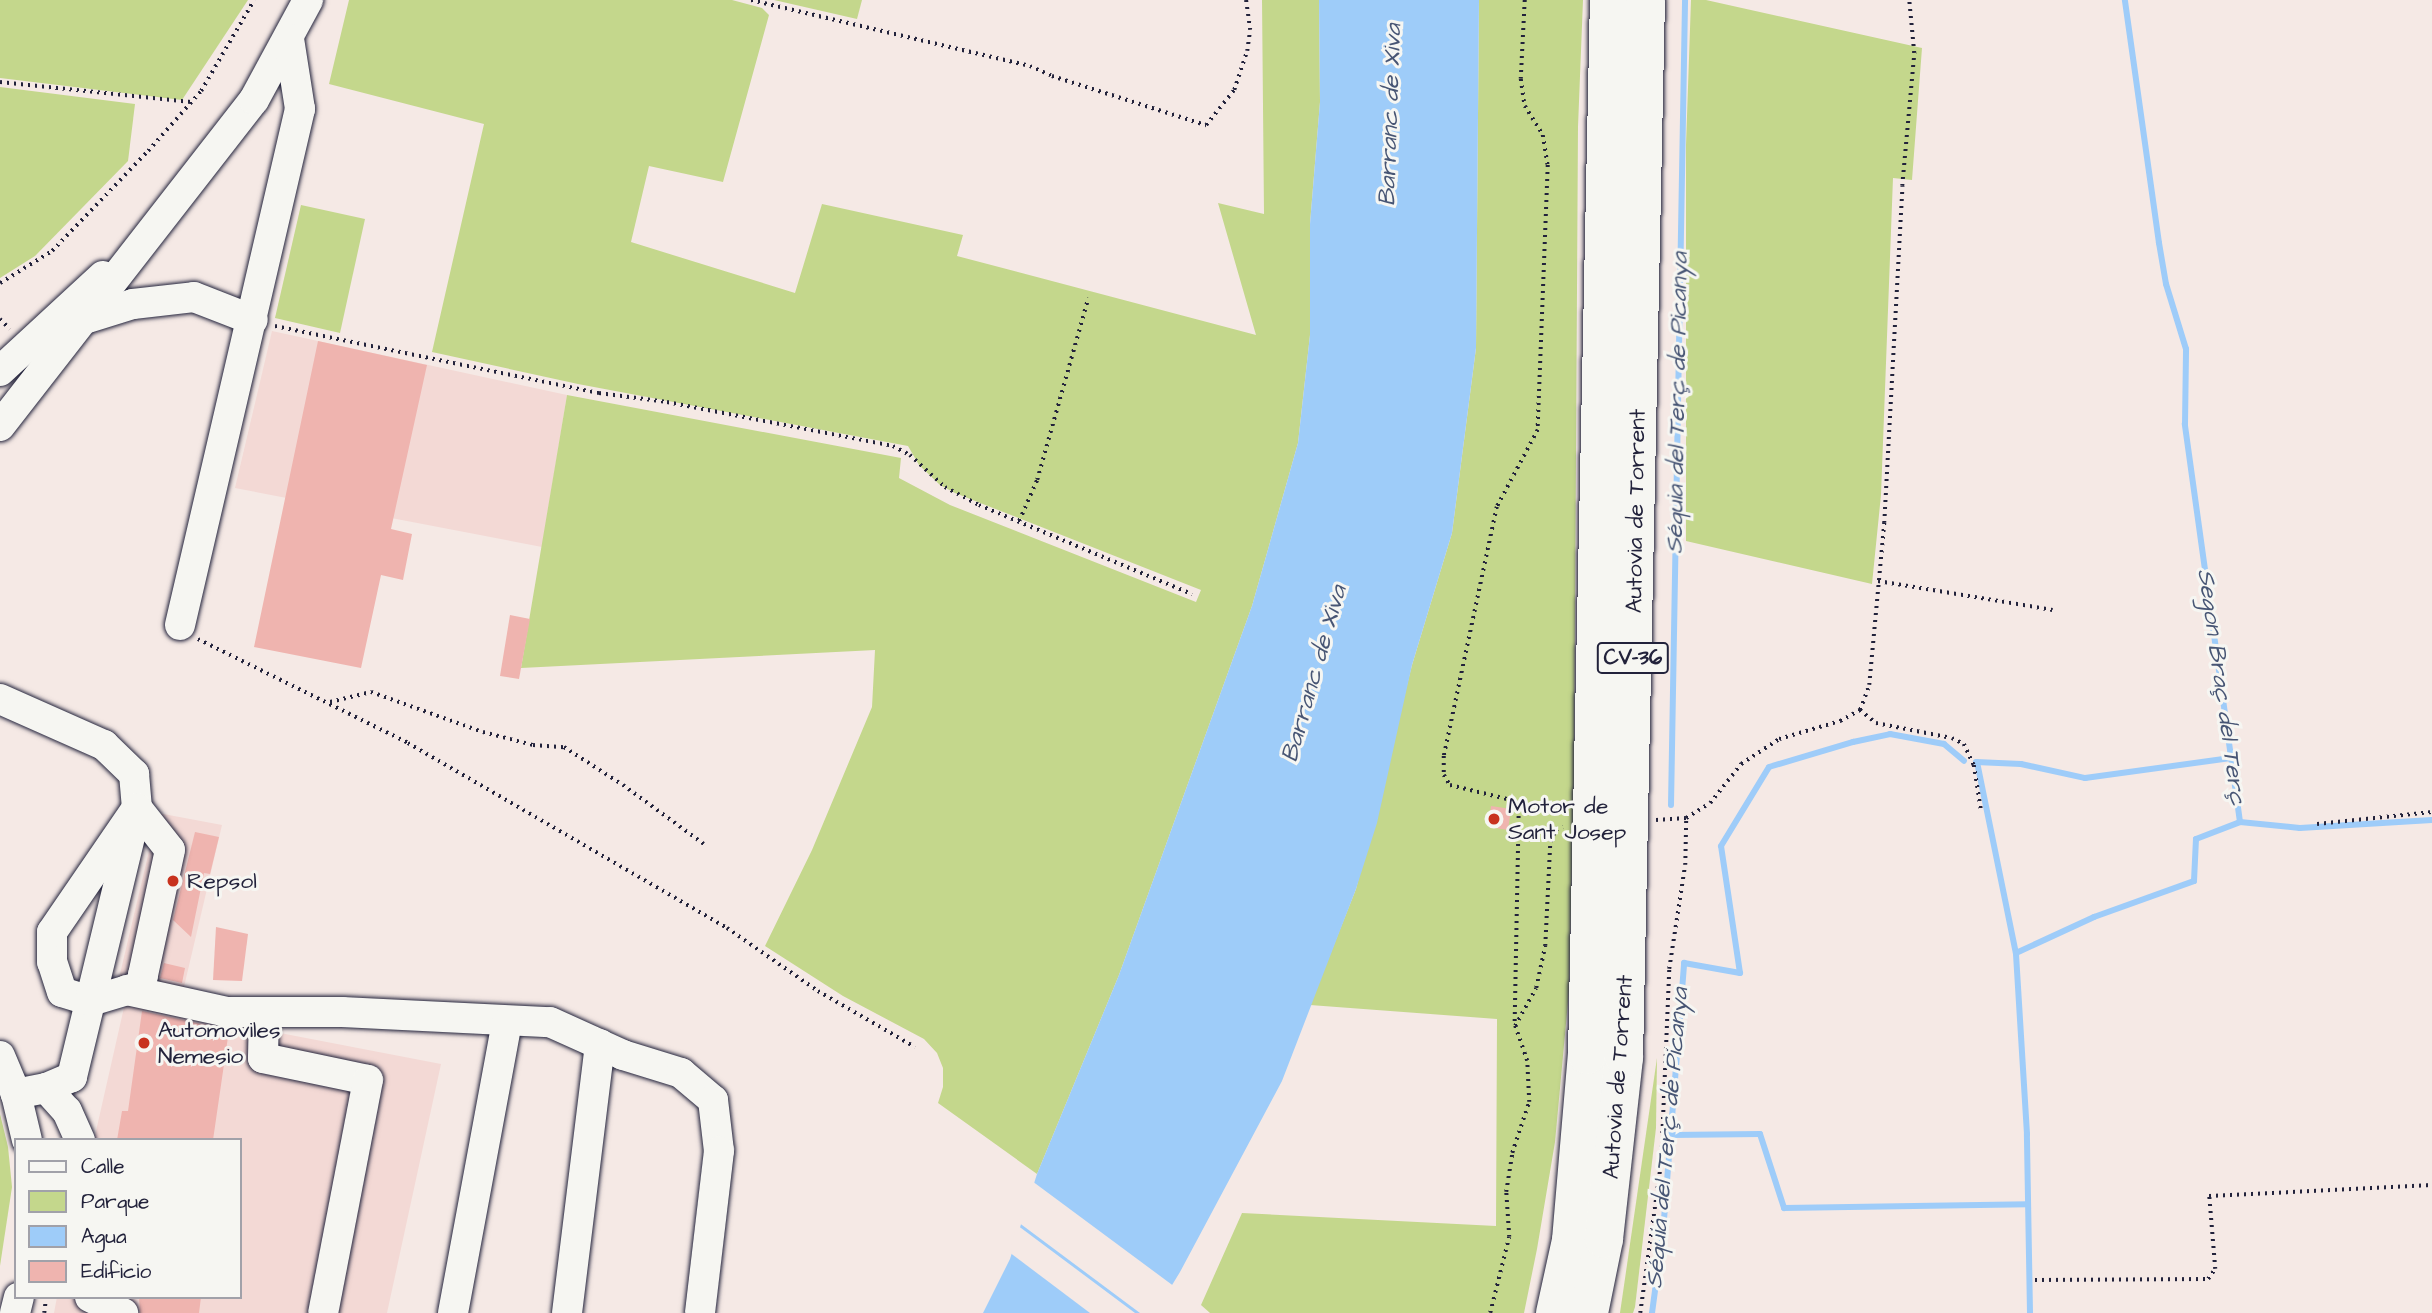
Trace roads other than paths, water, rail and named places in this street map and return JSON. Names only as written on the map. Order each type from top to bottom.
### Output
[{"type":"highway","name":"Autovia de Torrent","points":[[1555,1313],[1570,1240],[1587,1055],[1609,0]]},
{"type":"highway","name":"Autovia de Torrent","points":[[1589,1313],[1604,1240],[1624,1058],[1646,0]]},
{"type":"highway","points":[[1543,1313],[1559,1234],[1587,1055]]},
{"type":"street","points":[[0,426],[88,317],[254,100],[308,0]]},
{"type":"street","points":[[180,625],[300,109],[289,39]]},
{"type":"street","points":[[0,371],[33,337],[146,238]]},
{"type":"street","points":[[88,317],[133,304],[194,297],[253,320]]},
{"type":"street","points":[[0,699],[104,745],[134,774],[137,808],[91,1001],[59,1082],[67,1111],[79,1138]]},
{"type":"street","points":[[134,988],[170,850],[137,808]]},
{"type":"street","points":[[137,808],[52,932],[52,962],[62,992],[91,1001],[134,988],[227,1012],[342,1012],[550,1023],[681,1073],[713,1100],[719,1151],[699,1313]]},
{"type":"street","points":[[264,1013],[263,1058],[368,1080],[323,1313]]},
{"type":"street","points":[[453,1313],[508,1022]]},
{"type":"street","points":[[567,1313],[600,1044]]},
{"type":"street","points":[[0,1056],[16,1094],[27,1138]]},
{"type":"street","points":[[16,1094],[59,1082]]},
{"type":"street","points":[[94,1299],[122,1313]]},
{"type":"water","name":"Barranc de Xiva","points":[[1319,0],[1479,0],[1476,348],[1452,533],[1412,665],[1377,823],[1356,889],[1282,1081],[1180,1272],[1155,1313],[983,1313],[1010,1259],[1037,1174],[1119,975],[1252,606],[1298,443],[1310,335],[1310,224],[1320,102]]},
{"type":"waterway","name":"Séquia del Terç de Picanya","points":[[1671,805],[1685,0]]},
{"type":"waterway","name":"Segon Braç del Terç","points":[[2030,1313],[2027,1134],[2016,953],[2094,917],[2194,881],[2196,839],[2240,822],[2185,424],[2186,349],[2166,284],[2125,0]]},
{"type":"waterway","points":[[1652,1313],[1663,1232],[1684,963],[1740,973],[1721,846],[1769,767],[1890,734],[1944,744],[1964,761]]},
{"type":"waterway","points":[[1976,762],[2021,764],[2085,778],[2231,758]]},
{"type":"waterway","points":[[1977,762],[2016,953]]},
{"type":"waterway","points":[[2240,822],[2300,828],[2432,820]]},
{"type":"waterway","points":[[1671,1135],[1760,1134],[1784,1208],[2028,1204]]},
{"type":"place","name":"Motor de Sant Josep","points":[[1494,819]]},
{"type":"place","name":"Repsol","points":[[173,881]]},
{"type":"place","name":"Automoviles Nemesio","points":[[144,1043]]}]
